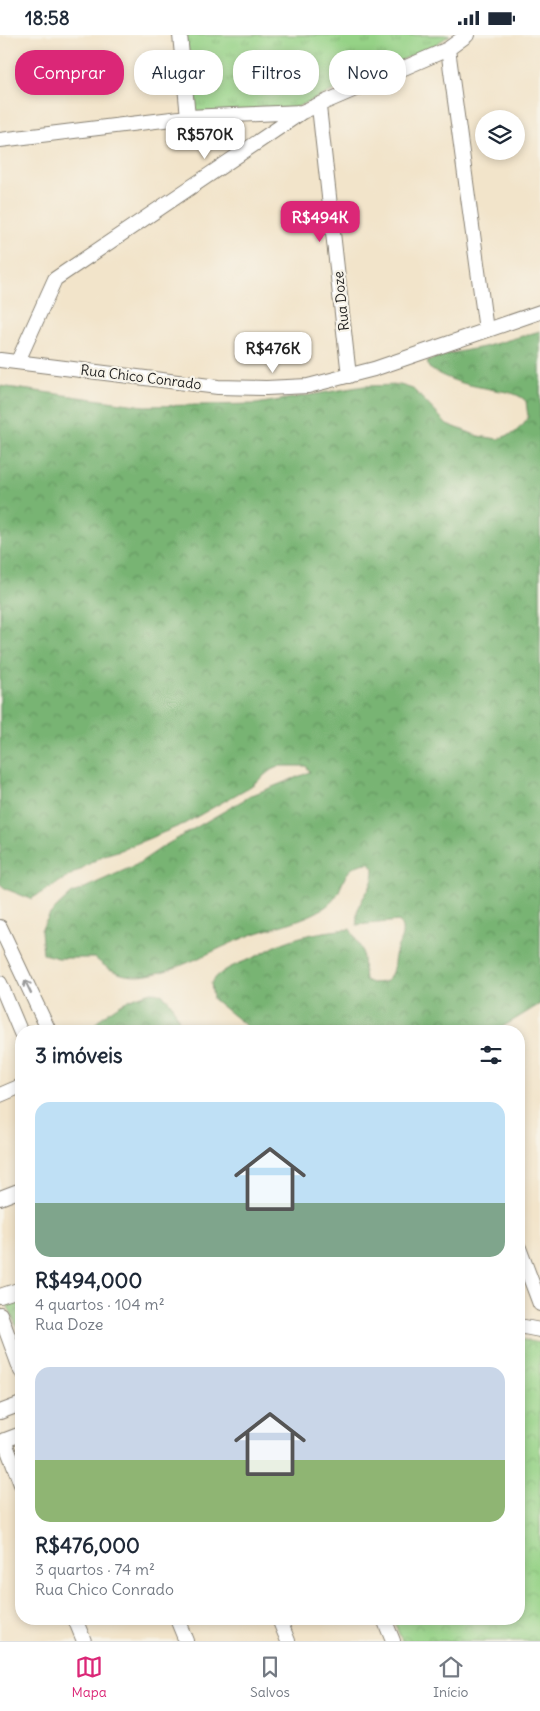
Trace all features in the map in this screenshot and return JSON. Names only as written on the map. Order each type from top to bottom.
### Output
[{"type":"street","points":[[180,35],[188,117]]},
{"type":"street","points":[[0,140],[188,117],[302,112],[319,107],[448,49],[467,35]]},
{"type":"street","points":[[448,49],[486,330]]},
{"type":"street","name":"Rua Doze","points":[[319,107],[349,376]]},
{"type":"street","points":[[18,361],[55,279],[302,112]]},
{"type":"street","name":"Rua Chico Conrado","points":[[0,359],[218,387],[266,389],[308,386],[349,376],[540,312]]},
{"type":"street","points":[[0,927],[46,1025]]},
{"type":"street","points":[[1,985],[18,1025]]},
{"type":"street","points":[[0,1095],[15,1089]]},
{"type":"street","points":[[0,1198],[15,1192]]},
{"type":"street","points":[[525,1264],[540,1304]]},
{"type":"street","points":[[0,1297],[15,1291]]},
{"type":"street","points":[[0,1314],[15,1355]]},
{"type":"street","points":[[525,1328],[540,1330]]},
{"type":"street","points":[[0,1412],[15,1406]]},
{"type":"street","points":[[15,1436],[2,1441],[15,1470]]},
{"type":"street","points":[[77,1625],[84,1641]]},
{"type":"street","points":[[179,1625],[186,1641]]},
{"type":"street","points":[[281,1625],[288,1641]]},
{"type":"street","points":[[386,1625],[393,1641]]},
{"type":"green space","points":[[185,35],[450,35],[433,46],[406,58],[406,50],[329,50],[329,92],[292,109],[193,113],[191,95],[223,95],[223,50],[187,50]]},
{"type":"green space","points":[[540,331],[540,1004],[506,1025],[245,1025],[213,999],[211,983],[226,970],[293,939],[317,933],[350,929],[362,950],[365,980],[372,983],[386,982],[392,971],[396,951],[402,936],[402,929],[399,921],[357,925],[361,901],[371,884],[373,876],[374,868],[369,863],[352,868],[347,873],[335,898],[313,914],[237,940],[169,970],[140,976],[127,975],[110,969],[95,958],[58,958],[43,954],[41,930],[50,914],[71,894],[136,865],[164,846],[252,795],[310,772],[306,766],[280,766],[271,770],[251,786],[184,824],[104,855],[31,899],[6,889],[0,884],[0,386],[144,406],[256,404],[364,386],[400,385],[413,389],[447,424],[478,436],[498,439],[514,433],[524,424],[528,417],[526,401],[512,393],[456,381],[429,368],[427,361],[447,354],[484,347]]},
{"type":"green space","points":[[152,992],[164,996],[169,1000],[180,1025],[96,1025],[115,1007]]},
{"type":"green space","points":[[15,1295],[15,1323],[5,1299]]},
{"type":"green space","points":[[525,1340],[540,1343],[540,1641],[402,1641],[395,1625],[525,1625]]}]
